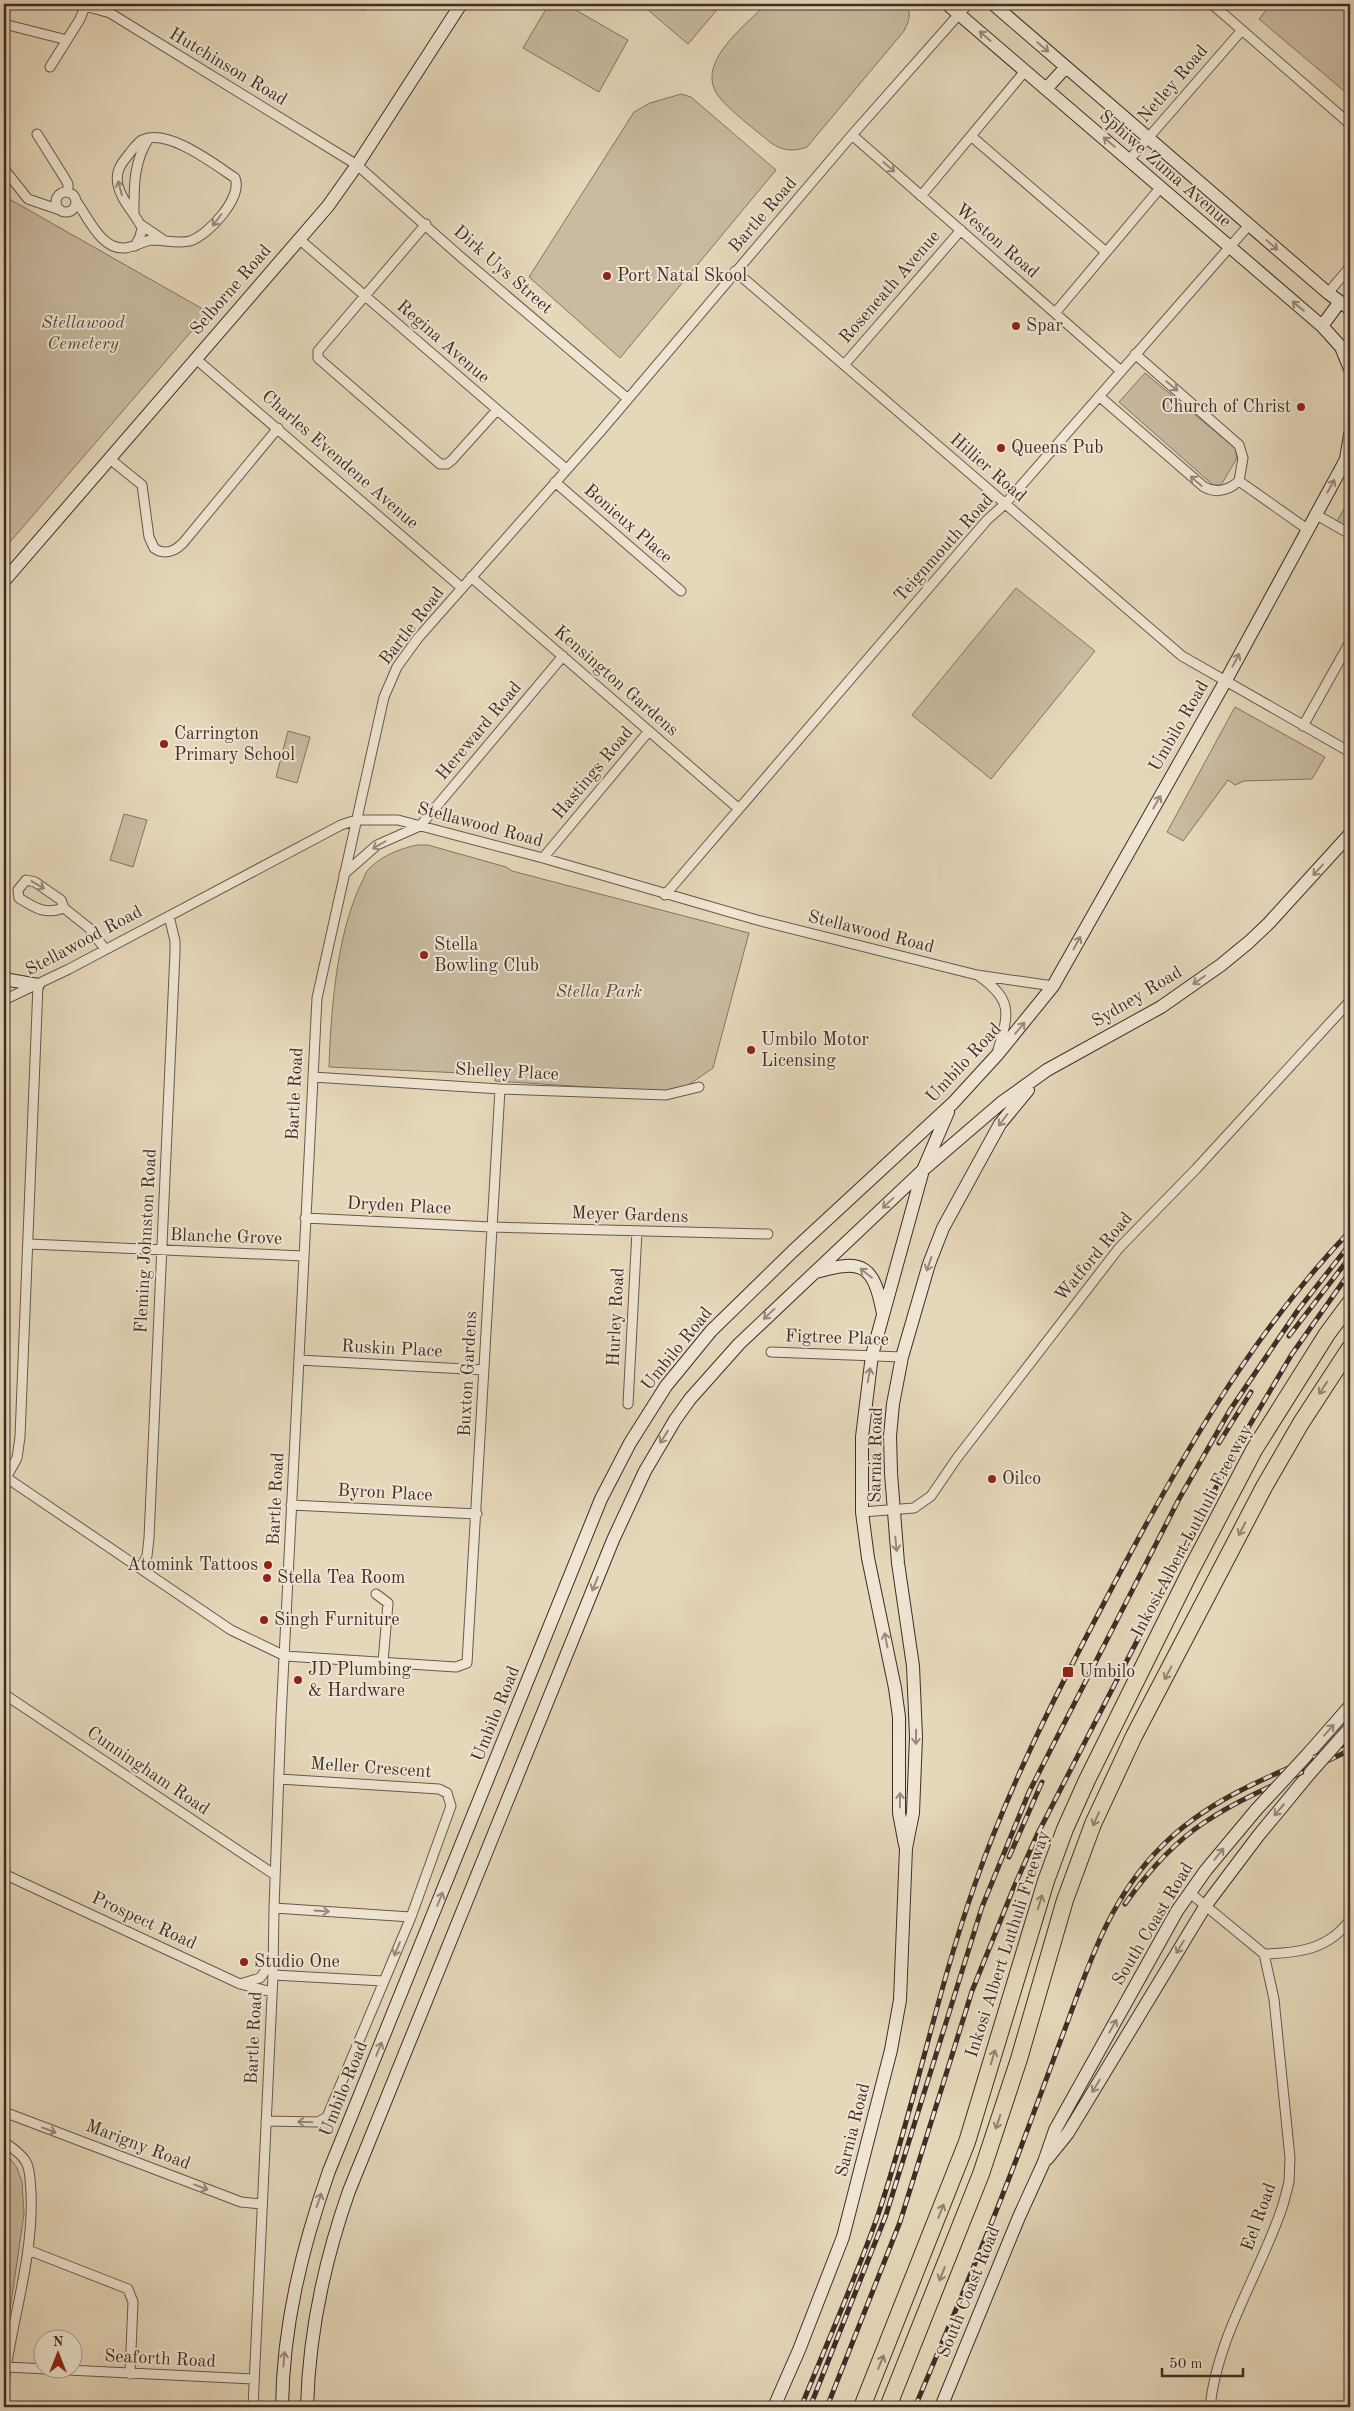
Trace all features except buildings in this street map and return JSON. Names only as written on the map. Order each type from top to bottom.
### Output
[{"type":"highway","name":"Inkosi Albert Luthuli Freeway","points":[[862,2407],[967,2142],[1046,1881],[1087,1780],[1191,1570],[1254,1450],[1323,1341],[1350,1303]]},
{"type":"highway","points":[[888,2407],[981,2174],[1019,2059],[1065,1900],[1093,1824],[1134,1736],[1264,1487],[1301,1423],[1350,1348]]},
{"type":"main road","name":"Selborne Road","points":[[4,581],[328,206],[357,165],[461,4]]},
{"type":"main road","name":"Sphiwe Zuma Avenue","points":[[947,4],[1322,326],[1338,343],[1350,369]]},
{"type":"main road","name":"Sphiwe Zuma Avenue","points":[[993,4],[1345,306]]},
{"type":"main road","points":[[1006,4],[1012,21]]},
{"type":"main road","points":[[1046,89],[1066,67]]},
{"type":"main road","points":[[1322,326],[1345,306]]},
{"type":"main road","points":[[1348,455],[1350,435]]},
{"type":"main road","name":"Umbilo Road","points":[[282,2407],[285,2348],[292,2300],[311,2223],[329,2171],[612,1478],[630,1443],[666,1386],[711,1331],[793,1251],[953,1103],[997,1055],[1053,986],[1225,682],[1306,529],[1348,455]]},
{"type":"main road","name":"Sydney Road","points":[[923,1170],[1001,1103],[1047,1070],[1161,1007],[1221,965],[1269,924],[1350,834]]},
{"type":"main road","points":[[4,979],[38,985]]},
{"type":"main road","name":"Sarnia Road","points":[[774,2407],[806,2333],[843,2236],[891,2050],[900,2000],[906,1848],[913,1813],[916,1688],[893,1510],[890,1436],[893,1404],[902,1357],[912,1318],[935,1247],[962,1191],[1000,1124],[1047,1070]]},
{"type":"main road","name":"Sarnia Road","points":[[906,1848],[899,1813],[900,1717],[883,1624],[870,1574],[862,1512],[862,1437],[872,1355],[923,1170],[953,1103]]},
{"type":"main road","points":[[307,2407],[311,2340],[318,2299],[334,2235],[349,2191],[563,1660],[632,1495],[653,1454],[690,1399],[738,1344],[923,1170]]},
{"type":"main road","points":[[813,1273],[843,1265],[862,1268],[868,1272],[876,1284],[883,1316]]},
{"type":"main road","name":"South Coast Road","points":[[942,2407],[1019,2217],[1044,2162],[1055,2130],[1160,1941],[1206,1870],[1256,1810],[1350,1706]]},
{"type":"main road","name":"South Coast Road","points":[[1044,2162],[1068,2133],[1206,1906],[1258,1836],[1310,1772],[1350,1728]]},
{"type":"street","name":"Hutchinson Road","points":[[83,4],[110,13],[357,165]]},
{"type":"street","points":[[50,67],[80,19],[83,4]]},
{"type":"street","name":"Bartle Road","points":[[253,2407],[274,1959],[275,1875],[291,1505],[319,981],[377,724],[389,681],[412,645],[628,399],[852,135],[968,4]]},
{"type":"street","points":[[1212,4],[1350,124]]},
{"type":"street","points":[[4,24],[67,40]]},
{"type":"street","name":"Netley Road","points":[[1129,160],[1242,30]]},
{"type":"street","points":[[921,196],[1025,71]]},
{"type":"street","points":[[36,134],[68,184],[68,192]]},
{"type":"street","name":"Weston Road","points":[[852,135],[1121,371]]},
{"type":"street","points":[[971,136],[1106,252]]},
{"type":"street","points":[[134,216],[135,173],[141,151],[149,138]]},
{"type":"street","points":[[45,203],[62,193],[68,192],[75,196],[87,220],[108,244],[120,248],[135,246],[151,240],[166,241],[188,241],[198,238],[216,224],[237,190],[237,183],[235,178],[195,152],[166,139],[149,138],[138,142],[120,165],[117,174],[122,196],[134,216],[140,224],[166,241]]},
{"type":"street","name":"Dirk Uys Street","points":[[357,165],[628,399]]},
{"type":"street","points":[[4,169],[7,178],[28,199],[45,203],[87,220]]},
{"type":"street","points":[[1055,313],[1161,187]]},
{"type":"street","points":[[58,197],[56,202],[63,211]]},
{"type":"street","points":[[63,211],[73,209],[76,201]]},
{"type":"street","points":[[135,246],[142,234],[140,224]]},
{"type":"street","points":[[426,224],[318,350],[318,358],[440,464],[447,464],[452,460],[497,410]]},
{"type":"street","name":"Teignmouth Road","points":[[665,895],[987,520],[1005,504],[1248,224]]},
{"type":"street","name":"Roseneath Avenue","points":[[844,365],[961,230]]},
{"type":"street","name":"Regina Avenue","points":[[299,239],[566,469]]},
{"type":"street","points":[[1328,293],[1350,267]]},
{"type":"street","name":"Hillier Road","points":[[735,271],[1182,656],[1350,752]]},
{"type":"street","points":[[1099,396],[1204,487],[1216,492],[1231,487],[1239,481],[1243,458],[1239,445],[1135,354]]},
{"type":"street","name":"Charles Evendene Avenue","points":[[196,358],[462,588]]},
{"type":"street","points":[[110,459],[142,485],[151,543],[159,551],[175,551],[278,428]]},
{"type":"street","points":[[1239,481],[1306,529]]},
{"type":"street","name":"Bonieux Place","points":[[555,482],[681,591]]},
{"type":"street","points":[[1315,514],[1350,534]]},
{"type":"street","name":"Kensington Gardens","points":[[471,577],[739,810]]},
{"type":"street","points":[[1303,726],[1350,642]]},
{"type":"street","name":"Hereward Road","points":[[420,826],[563,656]]},
{"type":"street","points":[[1341,658],[1350,662]]},
{"type":"street","name":"Hastings Road","points":[[543,858],[649,731]]},
{"type":"street","name":"Stellawood Road","points":[[4,1000],[38,985],[333,829],[356,820],[387,819],[543,858],[665,895],[977,975],[1053,986]]},
{"type":"street","points":[[344,874],[377,845],[420,826]]},
{"type":"street","points":[[64,908],[50,912],[40,910],[19,898],[18,890],[24,881],[32,880],[61,900],[64,908],[89,928],[105,949]]},
{"type":"street","name":"Fleming Johnston Road","points":[[141,1568],[147,1556],[149,1538],[176,952],[176,941],[169,916]]},
{"type":"street","name":"Stellawood Road","points":[[977,975],[995,987],[1004,1002],[1006,1018],[997,1055]]},
{"type":"street","points":[[38,985],[20,1437],[17,1458],[5,1477],[231,1630],[285,1656],[383,1662],[388,1603],[376,1594]]},
{"type":"street","name":"Watford Road","points":[[862,1512],[914,1508],[931,1496],[957,1458],[1120,1248],[1196,1169],[1350,1001]]},
{"type":"street","name":"Shelley Place","points":[[313,1077],[500,1089],[666,1095],[699,1087]]},
{"type":"street","name":"Buxton Gardens","points":[[383,1662],[456,1667],[464,1665],[469,1660],[491,1227],[500,1089]]},
{"type":"street","name":"Dryden Place","points":[[305,1218],[491,1227]]},
{"type":"street","name":"Meyer Gardens","points":[[491,1227],[768,1234]]},
{"type":"street","name":"Hurley Road","points":[[628,1404],[636,1231]]},
{"type":"street","name":"Blanche Grove","points":[[29,1244],[303,1256]]},
{"type":"street","name":"Figtree Place","points":[[771,1352],[902,1357]]},
{"type":"street","name":"Ruskin Place","points":[[299,1360],[484,1370]]},
{"type":"street","name":"Byron Place","points":[[291,1505],[477,1514]]},
{"type":"street","name":"Cunningham Road","points":[[4,1694],[275,1875]]},
{"type":"street","name":"Meller Crescent","points":[[279,1779],[433,1788],[447,1793],[451,1801],[451,1810],[411,1917]]},
{"type":"street","name":"Prospect Road","points":[[4,1874],[240,1984],[272,1992]]},
{"type":"street","points":[[1190,1893],[1264,1954],[1287,1953],[1316,1948],[1338,1935],[1350,1920]]},
{"type":"street","points":[[266,2120],[312,2123],[326,2119],[411,1917],[274,1908]]},
{"type":"street","name":"Eel Road","points":[[1210,2407],[1213,2382],[1222,2356],[1276,2224],[1289,2182],[1290,2158],[1274,1999],[1264,1954]]},
{"type":"street","points":[[240,1984],[260,1978],[274,1959]]},
{"type":"street","points":[[273,1975],[384,1981]]},
{"type":"street","name":"Marigny Road","points":[[4,2112],[241,2202],[262,2204]]},
{"type":"street","points":[[4,2142],[22,2156],[29,2172],[32,2213],[28,2250],[4,2382]]},
{"type":"street","points":[[28,2250],[128,2289],[133,2302],[130,2374]]},
{"type":"street","name":"Seaforth Road","points":[[6,2367],[253,2379]]},
{"type":"green space","points":[[549,4],[565,4],[628,40],[599,92],[523,48]]},
{"type":"green space","points":[[641,4],[722,4],[688,44]]},
{"type":"green space","points":[[766,4],[906,4],[909,11],[904,31],[807,147],[802,149],[784,149],[771,143],[722,100],[712,82],[713,69],[726,45]]},
{"type":"green space","points":[[1271,4],[1350,4],[1350,96],[1259,19]]},
{"type":"green space","points":[[681,94],[691,97],[776,170],[620,358],[529,277],[634,112],[650,103]]},
{"type":"green space","name":"Stellawood Cemetery","points":[[4,196],[208,312],[4,549]]},
{"type":"green space","points":[[1145,373],[1235,448],[1237,458],[1221,485],[1213,485],[1119,402]]},
{"type":"green space","points":[[1350,499],[1350,529],[1337,521]]},
{"type":"green space","points":[[1016,588],[1095,651],[991,779],[912,715]]},
{"type":"green space","points":[[1235,707],[1325,757],[1312,779],[1244,781],[1235,785],[1228,780],[1183,841],[1167,832]]},
{"type":"green space","points":[[288,731],[310,737],[297,783],[276,777]]},
{"type":"green space","points":[[124,814],[147,820],[133,867],[110,860]]},
{"type":"green space","name":"Stella Park","points":[[417,845],[428,845],[506,867],[512,871],[749,933],[713,1068],[684,1088],[667,1092],[495,1081],[496,1069],[484,1074],[329,1067],[336,976],[351,908],[367,871],[372,866],[384,857]]},
{"type":"green space","points":[[4,2150],[17,2168],[22,2182],[24,2214],[4,2351]]},
{"type":"railway","points":[[801,2407],[879,2212],[904,2130],[961,1924],[988,1848],[1034,1741],[1068,1672],[1157,1504],[1214,1408],[1278,1316],[1350,1231]]},
{"type":"railway","points":[[810,2407],[886,2215],[982,1907],[1029,1792],[1179,1499],[1230,1410],[1298,1310],[1350,1244]]},
{"type":"railway","points":[[1289,1336],[1350,1257]]},
{"type":"railway","points":[[827,2407],[900,2222],[972,1991],[1037,1835],[1239,1443],[1292,1354],[1350,1272]]},
{"type":"railway","points":[[1219,1443],[1251,1392]]},
{"type":"railway","points":[[915,2407],[993,2219],[1086,1971],[1106,1927],[1130,1885],[1161,1847],[1181,1828],[1203,1812],[1226,1798],[1275,1774],[1350,1742]]},
{"type":"railway","points":[[1125,1904],[1161,1859],[1193,1830],[1240,1801],[1350,1750]]},
{"type":"railway","points":[[1009,1857],[1042,1782]]},
{"type":"place","name":"Port Natal Skool","points":[[607,276]]},
{"type":"place","name":"Spar","points":[[1016,326]]},
{"type":"place","name":"Church of Christ","points":[[1301,407]]},
{"type":"place","name":"Queens Pub","points":[[1001,448]]},
{"type":"place","name":"Carrington Primary School","points":[[164,744]]},
{"type":"place","name":"Stella Bowling Club","points":[[424,955]]},
{"type":"place","name":"Umbilo Motor Licensing","points":[[751,1050]]},
{"type":"place","name":"Oilco","points":[[992,1479]]},
{"type":"place","name":"Atomink Tattoos","points":[[268,1565]]},
{"type":"place","name":"Stella Tea Room","points":[[267,1578]]},
{"type":"place","name":"Singh Furniture","points":[[264,1620]]},
{"type":"place","name":"Umbilo","points":[[1068,1672]]},
{"type":"place","name":"JD Plumbing & Hardware","points":[[298,1680]]},
{"type":"place","name":"Studio One","points":[[244,1962]]}]
